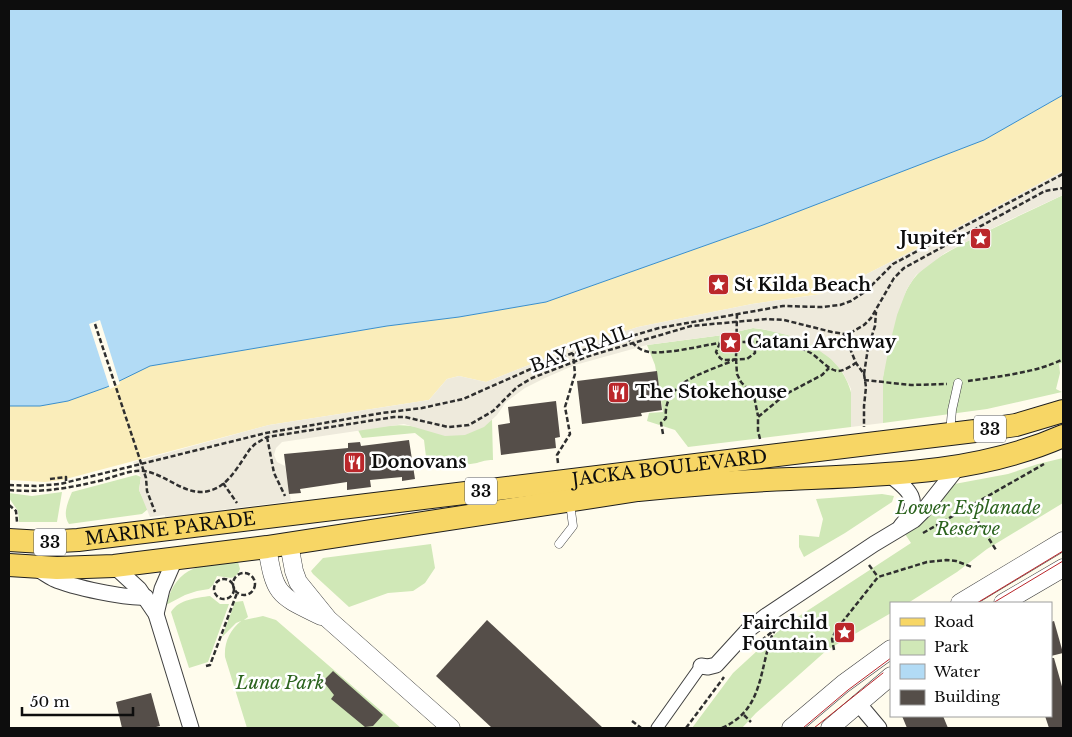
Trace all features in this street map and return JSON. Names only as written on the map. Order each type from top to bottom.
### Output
[{"type":"main road","name":"JACKA BOULEVARD","points":[[280,508],[916,439],[1016,425],[1063,411]]},
{"type":"main road","points":[[947,435],[958,467]]},
{"type":"main road","name":"JACKA BOULEVARD","points":[[289,544],[638,490],[699,484],[888,474],[958,467],[997,459],[1063,436]]},
{"type":"main road","points":[[912,472],[924,466],[928,459],[926,451],[916,439]]},
{"type":"main road","points":[[280,508],[289,544]]},
{"type":"main road","points":[[267,547],[280,508]]},
{"type":"main road","name":"MARINE PARADE","points":[[13,532],[58,541],[161,530],[280,508]]},
{"type":"main road","name":"MARINE PARADE","points":[[9,565],[73,569],[114,566],[289,544]]},
{"type":"street","points":[[657,728],[701,666],[716,664],[748,630],[766,616],[803,590],[914,520],[921,514],[958,467]]},
{"type":"street","points":[[888,474],[906,487],[912,498],[910,513],[897,530]]},
{"type":"street","points":[[962,602],[1063,541]]},
{"type":"street","points":[[289,544],[298,582],[328,619],[451,728]]},
{"type":"street","points":[[267,547],[272,573],[280,591],[289,600],[328,619]]},
{"type":"street","points":[[156,614],[162,589],[175,559]]},
{"type":"street","points":[[114,566],[146,597],[156,614],[191,728]]},
{"type":"street","name":"MARINE PARADE","points":[[36,568],[53,579],[70,584],[133,598],[146,597]]},
{"type":"street","points":[[1005,602],[1063,568]]},
{"type":"street","points":[[791,728],[843,684],[890,649]]},
{"type":"street","points":[[830,728],[890,677]]},
{"type":"street","points":[[843,684],[879,728]]},
{"type":"lane","points":[[947,435],[958,383]]},
{"type":"lane","points":[[559,544],[573,526],[570,500]]},
{"type":"path","points":[[9,484],[35,486],[66,483],[266,435],[463,399],[533,368],[573,353],[660,328],[783,306],[827,307],[846,304],[866,291],[888,268],[899,261],[1063,174]]},
{"type":"path","points":[[1043,185],[1045,191]]},
{"type":"path","points":[[864,374],[856,363],[844,334],[850,333],[864,325],[876,312],[894,278],[904,268],[1045,191],[1063,188]]},
{"type":"path","points":[[899,261],[904,268]]},
{"type":"path","points":[[865,445],[864,413],[866,387],[864,374],[868,348],[875,326],[876,312]]},
{"type":"path","points":[[737,314],[737,374],[741,382],[754,396],[758,417],[758,431],[762,443]]},
{"type":"path","name":"BAY TRAIL","points":[[266,435],[405,417],[448,428],[469,425],[493,411],[506,396],[524,382],[574,361],[691,326],[767,319],[784,320],[844,334]]},
{"type":"path","points":[[95,324],[146,478],[147,491],[161,530]]},
{"type":"path","points":[[626,338],[634,342],[638,348],[657,353],[720,343],[771,343],[809,352],[829,368],[842,371],[856,363]]},
{"type":"path","points":[[720,343],[716,352],[723,360],[747,359],[755,353],[753,346],[745,342]]},
{"type":"path","points":[[558,466],[557,455],[570,434],[565,406],[575,374],[573,353]]},
{"type":"path","points":[[663,434],[661,423],[666,418],[665,411],[677,387],[696,376],[736,359]]},
{"type":"path","points":[[758,417],[786,394],[822,375],[829,368]]},
{"type":"path","points":[[351,419],[352,424]]},
{"type":"path","points":[[9,490],[39,492],[56,490],[136,471],[162,477],[192,491],[211,490],[224,483],[250,449],[266,435]]},
{"type":"path","points":[[266,435],[280,508]]},
{"type":"path","points":[[922,534],[1047,463]]},
{"type":"path","points":[[50,479],[66,478],[66,483]]},
{"type":"path","points":[[224,483],[239,506]]},
{"type":"path","points":[[9,504],[16,511],[13,532]]},
{"type":"path","points":[[969,507],[996,550]]},
{"type":"path","points":[[834,650],[832,639],[836,630],[878,577],[927,562],[956,561],[972,567]]},
{"type":"path","points":[[862,569],[869,565],[878,577]]},
{"type":"path","points":[[246,574],[252,570]]},
{"type":"path","points":[[233,587],[232,594],[225,599],[219,598],[214,591],[215,585],[222,580],[228,580],[233,587],[237,593],[246,595],[254,589],[254,579],[242,573],[236,576],[233,587]]},
{"type":"path","points":[[206,666],[210,665],[237,593]]},
{"type":"path","points":[[751,649],[784,624]]},
{"type":"path","points":[[722,728],[744,715],[750,705],[760,685],[770,643],[776,629]]},
{"type":"path","points":[[686,728],[728,673]]},
{"type":"path","points":[[744,715],[751,722]]},
{"type":"path","points":[[632,721],[641,728]]},
{"type":"green space","points":[[1063,195],[1063,362],[1059,364],[1060,373],[1056,389],[1062,392],[987,409],[883,423],[883,377],[890,338],[903,297],[916,276],[934,261],[957,247]]},
{"type":"green space","points":[[753,328],[782,333],[797,338],[824,353],[835,363],[844,375],[851,393],[851,427],[688,447],[675,430],[647,421],[649,413],[663,412],[655,365],[647,345],[723,335]]},
{"type":"green space","points":[[492,420],[493,460],[464,465],[437,463],[426,457],[424,440],[415,433],[362,438],[358,430],[397,425],[421,428]]},
{"type":"green space","name":"Lower Esplanade Reserve","points":[[1063,458],[1063,503],[987,549],[957,572],[910,602],[890,602],[890,614],[827,650],[756,713],[742,728],[692,728],[733,673],[784,626],[911,543],[905,534],[949,485],[1008,474]]},
{"type":"green space","points":[[136,475],[141,477],[139,490],[148,509],[142,514],[69,524],[66,512],[72,492]]},
{"type":"green space","points":[[62,492],[57,522],[19,522],[18,511],[9,498],[9,493],[32,496]]},
{"type":"green space","points":[[882,494],[894,496],[892,502],[804,557],[799,547],[799,535],[819,537],[823,519],[816,499]]},
{"type":"green space","points":[[431,544],[435,568],[425,583],[413,591],[388,593],[349,607],[311,571],[323,558]]},
{"type":"green space","points":[[238,562],[240,569],[236,576],[228,578],[217,576],[209,589],[185,595],[166,605],[171,591],[184,574],[202,566]]},
{"type":"green space","points":[[210,596],[220,604],[229,604],[208,662],[189,668],[171,612],[183,602]]},
{"type":"green space","name":"Luna Park","points":[[243,601],[248,617],[244,620],[263,616],[276,620],[401,728],[247,728],[225,657],[228,637],[241,621],[236,623],[222,637],[235,602]]},
{"type":"sand","name":"St Kilda Beach","points":[[1063,95],[1063,171],[920,247],[851,282],[822,294],[752,304],[638,327],[572,348],[486,382],[459,376],[447,379],[429,400],[269,425],[62,480],[45,482],[9,480],[9,406],[40,406],[68,401],[107,387],[149,366],[546,302],[763,225],[984,140]]},
{"type":"shaded area","points":[[1063,171],[1063,195],[945,253],[916,275],[907,289],[897,315],[889,347],[883,378],[883,423],[851,427],[851,389],[842,371],[831,359],[803,339],[753,328],[723,335],[647,345],[575,365],[525,388],[506,402],[497,415],[484,427],[465,435],[445,436],[404,424],[282,442],[276,448],[274,455],[277,462],[285,466],[291,501],[165,517],[165,515],[150,517],[139,490],[141,477],[133,462],[269,425],[429,400],[447,379],[459,376],[486,382],[572,348],[638,327],[752,304],[822,294],[851,282],[920,247]]},
{"type":"water","points":[[9,9],[1063,9],[1063,95],[984,140],[763,225],[546,302],[459,317],[387,326],[150,366],[107,387],[68,401],[40,406],[9,406]]},
{"type":"pier","points":[[100,320],[120,384],[110,389],[89,324]]},
{"type":"building","points":[[657,371],[662,410],[641,413],[642,416],[582,424],[577,381]]},
{"type":"building","points":[[556,401],[560,437],[555,438],[556,448],[501,455],[498,425],[510,423],[508,407]]},
{"type":"building","points":[[409,440],[415,479],[402,481],[402,477],[370,480],[371,487],[347,490],[347,482],[300,489],[301,493],[289,494],[284,454],[348,448],[348,443],[360,442],[361,446]]},
{"type":"building","points":[[487,620],[603,728],[492,728],[436,676]]},
{"type":"building","points":[[1054,621],[1063,653],[1052,656],[1052,622]]},
{"type":"building","points":[[1052,658],[1054,658],[1063,690],[1063,728],[1049,728],[1045,717],[1052,717]]},
{"type":"building","points":[[333,671],[383,715],[373,726],[365,727],[331,699],[334,695],[323,681]]},
{"type":"building","points":[[151,693],[160,726],[152,728],[122,728],[116,702]]},
{"type":"building","points":[[902,717],[943,717],[948,728],[907,728]]},
{"type":"tram line","points":[[979,602],[1063,551]]},
{"type":"tram line","points":[[995,602],[1063,561]]},
{"type":"tram line","points":[[803,728],[848,690],[890,659]]},
{"type":"tram line","points":[[814,728],[883,673]]},
{"type":"place","name":"Jupiter","points":[[981,238]]},
{"type":"place","name":"St Kilda Beach","points":[[718,285]]},
{"type":"place","name":"Catani Archway","points":[[731,342]]},
{"type":"place","name":"The Stokehouse","points":[[619,392]]},
{"type":"place","name":"Donovans","points":[[355,462]]},
{"type":"place","name":"Fairchild Fountain","points":[[844,633]]}]
